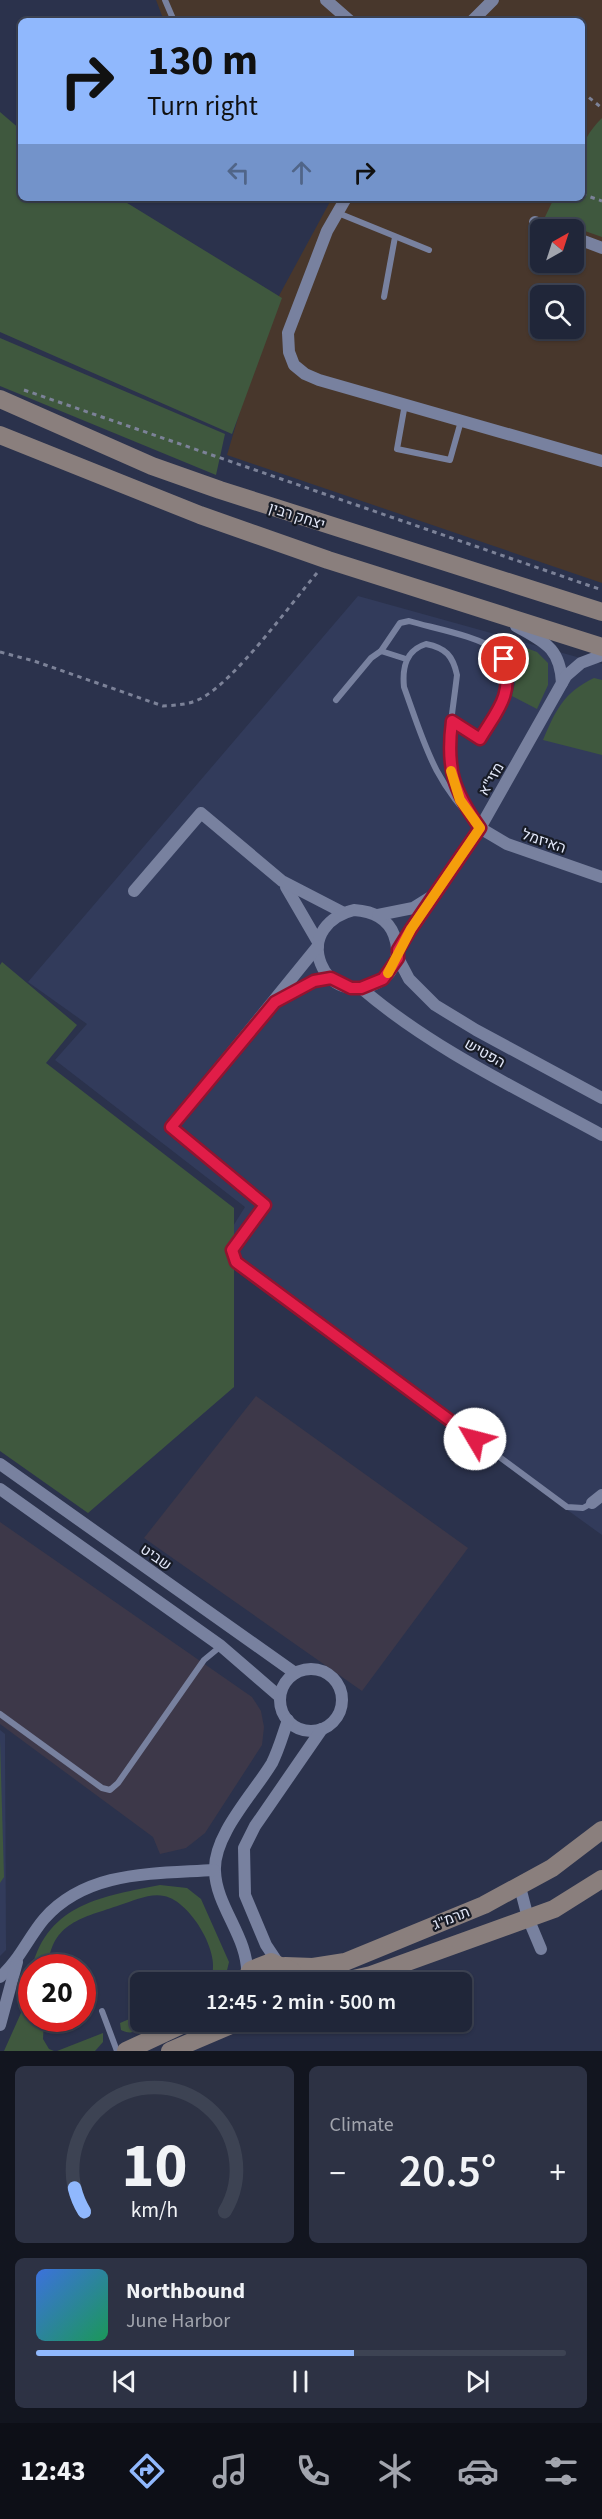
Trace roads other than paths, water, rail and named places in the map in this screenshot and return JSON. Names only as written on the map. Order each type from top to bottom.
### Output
[{"type":"main road","name":"יצחק רבין","points":[[0,399],[152,466],[220,490],[602,612]]},
{"type":"main road","name":"יצחק רבין","points":[[0,435],[200,515],[328,560],[602,647]]},
{"type":"main road","name":"תרמ\"ג","points":[[251,1972],[257,1965],[282,1964],[313,1967],[345,1962],[484,1905],[520,1887],[552,1868],[602,1830]]},
{"type":"main road","name":"תרמ\"ג","points":[[379,1972],[554,1909],[602,1879]]},
{"type":"main road","points":[[282,1964],[293,1972]]},
{"type":"main road","points":[[126,2051],[167,2032]]},
{"type":"main road","points":[[178,2049],[216,2032]]},
{"type":"street","points":[[326,0],[347,18]]},
{"type":"street","points":[[475,18],[493,0]]},
{"type":"street","points":[[344,201],[327,231],[288,333],[289,352],[294,365],[305,374],[602,461]]},
{"type":"street","points":[[584,241],[602,248]]},
{"type":"street","points":[[491,612],[544,642],[553,650],[559,660],[562,683]]},
{"type":"street","name":"מזי\"א","points":[[398,954],[440,886],[480,828],[562,683],[581,663],[602,655]]},
{"type":"street","points":[[134,891],[201,813],[282,881],[342,912],[360,910],[378,915],[392,931],[398,954],[383,979],[361,988],[345,986],[331,978],[323,969],[318,944],[282,881]]},
{"type":"street","name":"האיזמל","points":[[480,828],[507,844],[602,878]]},
{"type":"street","name":"מזי\"א","points":[[378,915],[413,908],[426,901],[440,886]]},
{"type":"street","points":[[171,1127],[275,1002],[318,944],[322,929],[342,912]]},
{"type":"street","name":"הפטיש","points":[[398,954],[409,979],[435,1005],[476,1030],[602,1098]]},
{"type":"street","points":[[275,1002],[304,985],[331,978]]},
{"type":"street","name":"הפטיש","points":[[361,988],[392,1014],[450,1051],[602,1135]]},
{"type":"street","name":"שביט","points":[[0,1464],[295,1673]]},
{"type":"street","points":[[0,1489],[221,1647],[280,1697]]},
{"type":"street","points":[[282,1964],[266,1945],[246,1894],[244,1848],[261,1816],[322,1729],[338,1716],[342,1706],[339,1686],[325,1672],[305,1670],[295,1673],[288,1679],[280,1697],[288,1720],[303,1730],[322,1729]]},
{"type":"street","points":[[245,1972],[245,1957],[218,1888],[214,1870],[220,1841],[272,1762],[288,1720]]},
{"type":"street","points":[[0,1977],[17,1960],[42,1921],[55,1907],[83,1888],[104,1881],[153,1874],[214,1870]]},
{"type":"street","points":[[520,1887],[528,1918],[541,1949]]},
{"type":"street","points":[[0,2025],[17,1960]]},
{"type":"lane","points":[[165,0],[173,18]]},
{"type":"lane","points":[[338,213],[429,250]]},
{"type":"lane","points":[[384,297],[395,237]]},
{"type":"lane","points":[[405,403],[397,449],[450,460],[461,421]]},
{"type":"lane","points":[[336,700],[371,658],[381,651],[400,623],[409,621],[496,650],[504,659],[508,678],[506,695],[480,739],[452,721]]},
{"type":"lane","points":[[426,644],[441,647],[448,653],[457,675],[449,761],[452,780],[460,800],[480,828],[454,802],[432,765],[404,687],[403,673],[406,660],[414,648],[426,644]]},
{"type":"lane","points":[[381,651],[406,660]]},
{"type":"lane","points":[[171,1127],[265,1205],[232,1250],[236,1262],[567,1507],[583,1508],[597,1499]]},
{"type":"lane","points":[[0,1714],[102,1788],[110,1790],[118,1783],[204,1660],[221,1647]]},
{"type":"lane","points":[[102,2011],[117,2051]]}]
